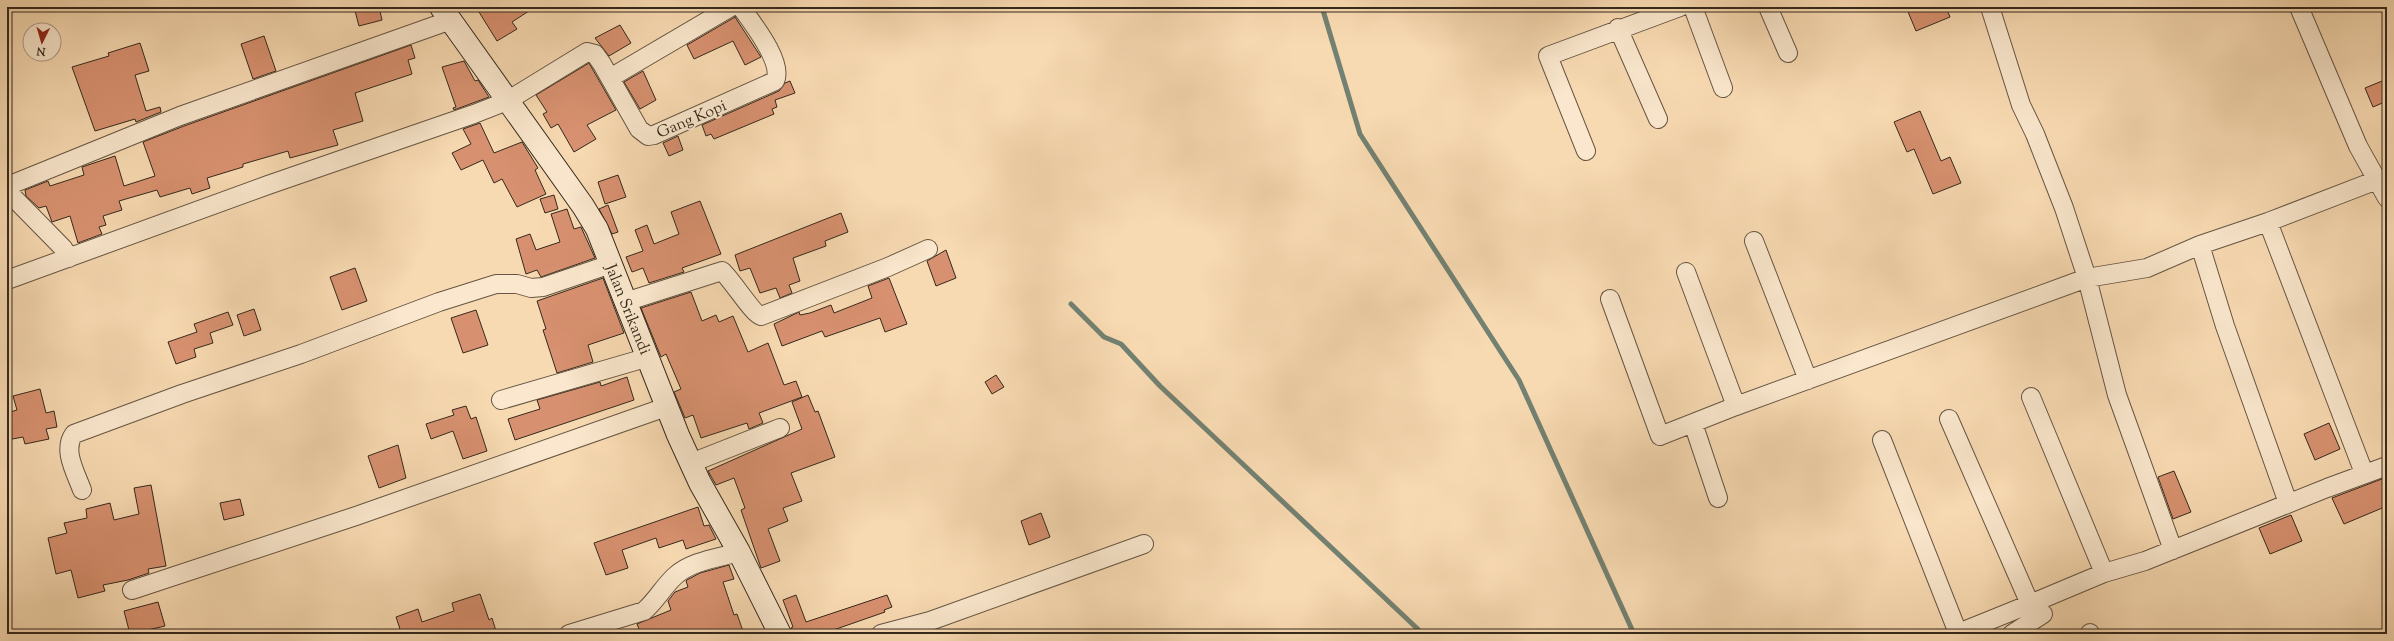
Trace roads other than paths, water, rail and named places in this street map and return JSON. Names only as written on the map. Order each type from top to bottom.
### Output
[{"type":"street","points":[[610,78],[731,7]]},
{"type":"street","name":"Gang Kopi","points":[[7,280],[507,101],[587,52],[595,54],[639,129],[648,136],[775,81],[777,69],[767,47],[741,7]]},
{"type":"street","points":[[1586,152],[1548,56],[1618,28],[1680,7]]},
{"type":"street","points":[[1693,7],[1723,88]]},
{"type":"street","points":[[1768,7],[1788,54]]},
{"type":"street","points":[[1990,7],[2011,78],[2052,174],[2087,278],[2117,395],[2173,550]]},
{"type":"street","points":[[2299,7],[2358,146],[2387,198]]},
{"type":"street","points":[[69,258],[62,248],[8,193],[10,185],[180,116],[446,13]]},
{"type":"street","name":"Jalan Srikandi","points":[[446,13],[583,206],[597,229],[625,302],[649,357],[666,407],[690,463],[739,552],[780,634]]},
{"type":"street","points":[[1618,28],[1658,119]]},
{"type":"street","points":[[1610,299],[1660,436],[1736,406],[2087,278],[2147,268],[2200,245],[2268,222],[2377,180]]},
{"type":"street","points":[[2268,222],[2364,473]]},
{"type":"street","points":[[1754,241],[1808,380]]},
{"type":"street","points":[[2200,245],[2225,326],[2288,504]]},
{"type":"street","points":[[625,302],[722,271],[736,284],[754,312],[761,316],[888,267],[928,249]]},
{"type":"street","points":[[82,490],[69,448],[70,440],[74,434],[182,394],[301,354],[439,302],[496,284],[517,284],[531,288],[543,287],[611,264]]},
{"type":"street","points":[[1686,272],[1736,406]]},
{"type":"street","points":[[501,400],[649,357]]},
{"type":"street","points":[[2031,397],[2104,573]]},
{"type":"street","points":[[132,590],[356,516],[666,407]]},
{"type":"street","points":[[1949,419],[2037,609]]},
{"type":"street","points":[[1693,423],[1718,498]]},
{"type":"street","points":[[690,463],[780,428]]},
{"type":"street","points":[[1882,440],[1957,634],[2037,609],[2104,573],[2145,561],[2364,473],[2387,466]]},
{"type":"street","points":[[881,634],[924,622],[1144,544]]},
{"type":"street","points":[[569,634],[637,614],[652,605],[668,583],[683,570],[739,552]]},
{"type":"street","points":[[2012,634],[2037,609]]},
{"type":"waterway","points":[[1322,7],[1360,134],[1519,380],[1634,634]]},
{"type":"waterway","points":[[1071,304],[1104,337],[1121,344],[1160,386],[1423,634]]}]
